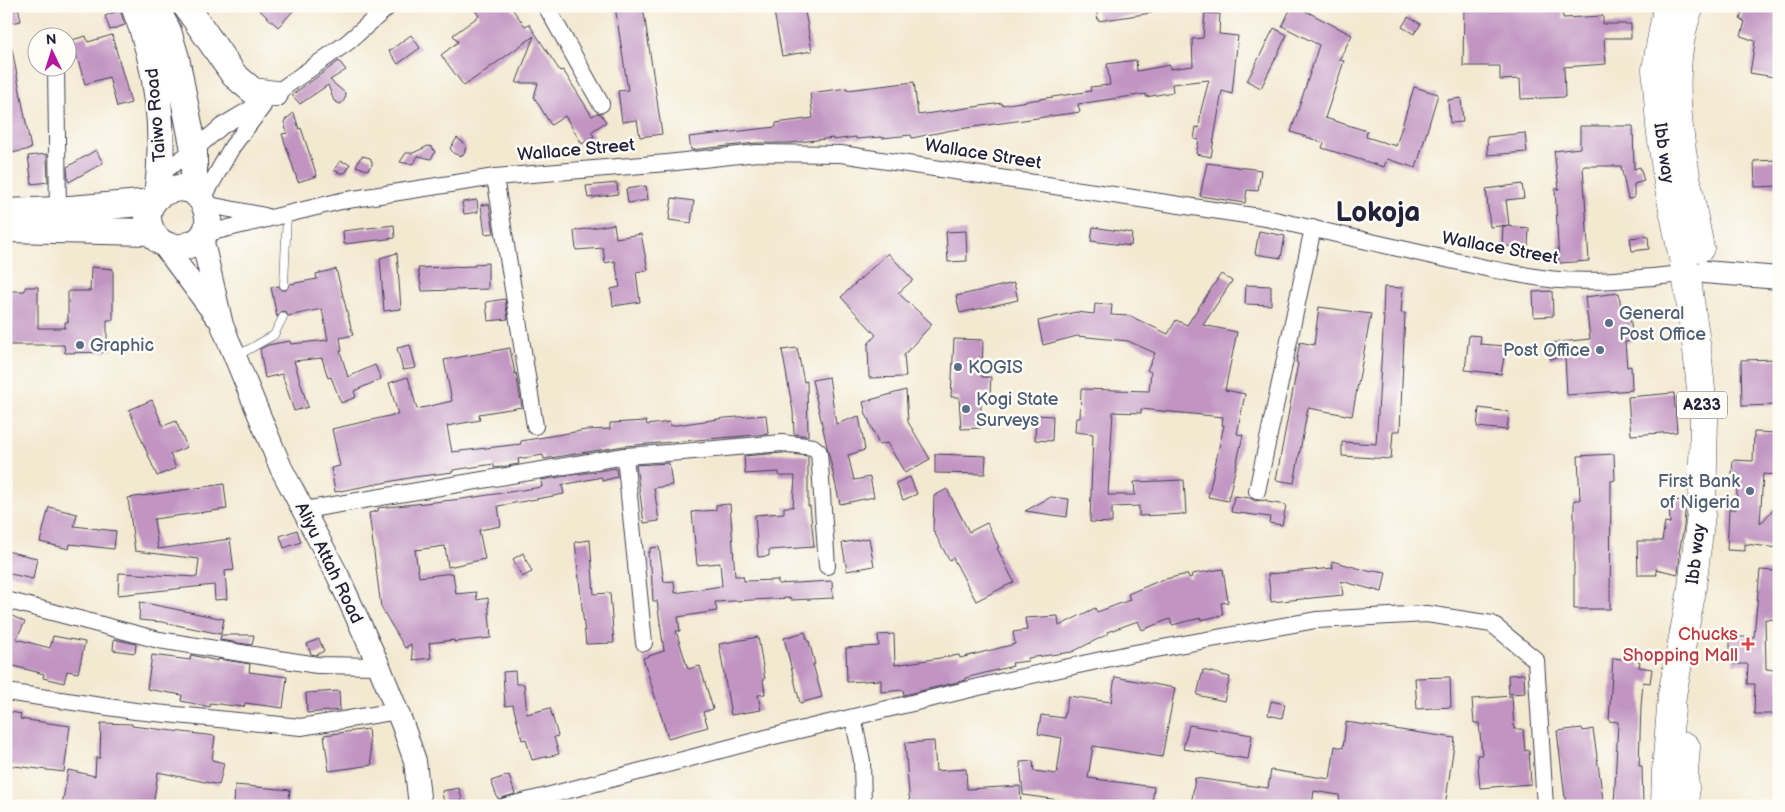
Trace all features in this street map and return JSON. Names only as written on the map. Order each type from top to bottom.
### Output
[{"type":"highway","name":"Ibb way","points":[[1665,806],[1672,695],[1691,595],[1702,507],[1704,419],[1697,350],[1695,272],[1668,184],[1660,126],[1657,79],[1658,60],[1666,14],[1670,6]]},
{"type":"highway","name":"A233","points":[[1686,806],[1684,772],[1690,697],[1707,596],[1719,507],[1720,420],[1716,351],[1695,272],[1676,71],[1684,21],[1690,6]]},
{"type":"main road","name":"Taiwo Road","points":[[134,6],[155,72],[160,136],[157,191]]},
{"type":"main road","name":"Taiwo Road","points":[[155,6],[168,32],[176,58],[194,150],[200,199]]},
{"type":"main road","points":[[186,6],[234,75],[253,91],[272,96]]},
{"type":"main road","points":[[179,188],[200,199],[208,219],[203,236],[185,246],[177,247],[157,237],[8,212],[58,210],[179,188]]},
{"type":"main road","points":[[157,191],[148,216],[157,237]]},
{"type":"street","points":[[157,191],[194,150],[222,126],[272,96],[348,42],[388,6]]},
{"type":"street","points":[[546,6],[601,104]]},
{"type":"street","points":[[56,78],[58,210]]},
{"type":"street","points":[[270,217],[200,199],[232,147],[272,96]]},
{"type":"street","name":"Wallace Street","points":[[203,236],[270,217],[341,201],[496,177],[667,163],[757,153],[841,154],[1266,218],[1490,269],[1558,280],[1595,280],[1695,272]]},
{"type":"street","points":[[496,177],[535,426]]},
{"type":"street","points":[[1258,491],[1312,228]]},
{"type":"street","points":[[203,236],[222,325]]},
{"type":"street","points":[[157,237],[222,325]]},
{"type":"street","points":[[1695,272],[1779,278]]},
{"type":"street","name":"Aliyu Attah Road","points":[[222,325],[281,468],[338,576],[379,666],[415,761],[420,806]]},
{"type":"street","points":[[304,510],[625,456],[782,443],[813,447],[819,452],[827,566]]},
{"type":"street","points":[[625,456],[644,643]]},
{"type":"street","points":[[6,600],[159,640],[317,665],[379,666]]},
{"type":"street","points":[[506,806],[770,737],[1014,679],[1129,654],[1316,620],[1427,614],[1492,624],[1536,660],[1545,806]]},
{"type":"street","points":[[6,692],[135,711],[301,727],[397,711]]},
{"type":"street","points":[[854,717],[862,761],[863,806]]},
{"type":"lane","points":[[284,285],[287,213]]},
{"type":"lane","points":[[235,356],[274,335],[283,317]]},
{"type":"building","points":[[6,6],[18,6],[21,21],[6,24]]},
{"type":"building","points":[[255,6],[298,6],[278,27]]},
{"type":"building","points":[[472,6],[510,6],[525,26],[529,24],[560,71],[563,70],[592,116],[597,113],[601,114],[606,122],[591,132],[594,136],[582,144],[565,116],[551,125],[534,97],[538,83],[516,83],[534,36],[464,86],[441,55],[458,42],[453,35],[479,16]]},
{"type":"building","points":[[615,6],[643,6],[662,134],[640,137],[637,120],[622,122],[618,91],[628,90]]},
{"type":"building","points":[[773,6],[804,6],[812,51],[782,56]]},
{"type":"building","points":[[1096,6],[1150,6],[1151,13],[1098,21]]},
{"type":"building","points":[[1292,6],[1296,6],[1352,35],[1339,60],[1344,61],[1325,118],[1367,131],[1366,137],[1396,146],[1414,87],[1438,94],[1416,168],[1387,159],[1384,167],[1322,148],[1324,143],[1291,132],[1319,45],[1282,26]]},
{"type":"building","points":[[1464,6],[1562,6],[1563,18],[1603,16],[1603,24],[1631,24],[1631,38],[1604,38],[1606,64],[1564,67],[1565,97],[1521,99],[1520,79],[1500,80],[1500,66],[1463,66]]},
{"type":"building","points":[[1744,6],[1779,6],[1779,45],[1774,77],[1750,73],[1755,41],[1741,36],[1745,21],[1740,20]]},
{"type":"building","points":[[120,10],[125,25],[110,30],[105,16]]},
{"type":"building","points":[[1205,13],[1220,14],[1219,34],[1238,36],[1232,94],[1222,91],[1211,157],[1196,154],[1199,140],[1194,139],[1196,127],[1199,128],[1201,110],[1209,80],[1172,84],[1173,92],[1146,97],[1146,94],[1078,104],[1080,112],[952,130],[912,138],[911,135],[856,139],[856,137],[833,140],[833,138],[791,143],[756,143],[691,150],[689,137],[776,127],[776,123],[813,118],[810,93],[914,82],[918,115],[1002,103],[1002,105],[1091,91],[1090,87],[1110,85],[1107,64],[1136,60],[1137,71],[1170,65],[1170,69],[1193,66],[1192,39],[1203,38]]},
{"type":"building","points":[[1408,17],[1421,24],[1414,34],[1402,27]]},
{"type":"building","points":[[1274,28],[1287,35],[1261,88],[1247,81]]},
{"type":"building","points":[[112,35],[131,103],[117,107],[109,77],[85,84],[78,60],[78,38],[86,36],[88,42]]},
{"type":"building","points":[[411,35],[420,48],[398,64],[389,51]]},
{"type":"building","points":[[12,49],[31,149],[6,154],[6,50]]},
{"type":"building","points":[[339,61],[346,70],[330,80],[345,93],[346,96],[343,102],[340,104],[334,101],[328,85],[300,104],[292,95]]},
{"type":"building","points":[[1461,98],[1463,122],[1450,123],[1448,100]]},
{"type":"building","points":[[294,113],[317,176],[298,182],[282,134],[287,133],[284,122]]},
{"type":"building","points":[[1580,126],[1633,126],[1634,169],[1640,167],[1644,181],[1634,184],[1634,198],[1628,199],[1621,166],[1583,166],[1589,261],[1559,263],[1555,189],[1559,189],[1554,151],[1580,148]]},
{"type":"building","points":[[1525,133],[1527,152],[1488,155],[1487,137]]},
{"type":"building","points":[[457,138],[466,147],[464,154],[460,156],[453,153],[450,148]]},
{"type":"building","points":[[428,146],[432,147],[435,152],[431,159],[418,156],[414,163],[400,162],[406,153],[413,153]]},
{"type":"building","points":[[96,150],[103,163],[69,182],[67,167]]},
{"type":"building","points":[[47,154],[48,182],[32,184],[28,156]]},
{"type":"building","points":[[363,156],[370,158],[372,162],[372,165],[367,170],[356,166]]},
{"type":"building","points":[[1779,160],[1779,186],[1755,187],[1754,161]]},
{"type":"building","points":[[340,161],[350,164],[344,173],[334,170]]},
{"type":"building","points":[[1207,163],[1261,170],[1258,191],[1247,190],[1245,203],[1200,196]]},
{"type":"building","points":[[617,183],[618,194],[588,198],[586,186]]},
{"type":"building","points":[[1522,184],[1524,198],[1506,200],[1509,225],[1490,227],[1486,189]]},
{"type":"building","points":[[646,186],[648,200],[628,203],[626,189]]},
{"type":"building","points":[[672,198],[694,201],[691,223],[669,220]]},
{"type":"building","points":[[477,200],[478,212],[464,214],[462,202]]},
{"type":"building","points":[[489,204],[494,233],[485,234],[481,205]]},
{"type":"building","points":[[614,224],[616,238],[641,234],[648,270],[636,272],[640,302],[613,306],[611,289],[620,287],[615,261],[605,263],[603,248],[576,250],[574,231]]},
{"type":"building","points":[[394,225],[395,238],[344,244],[343,231]]},
{"type":"building","points":[[1503,226],[1529,228],[1528,247],[1502,246]]},
{"type":"building","points":[[1093,227],[1132,233],[1131,246],[1091,241]]},
{"type":"building","points":[[966,231],[967,261],[948,262],[946,232]]},
{"type":"building","points":[[1259,231],[1285,236],[1281,258],[1255,254]]},
{"type":"building","points":[[1648,236],[1649,249],[1632,251],[1630,238]]},
{"type":"building","points":[[397,253],[401,309],[384,311],[380,258]]},
{"type":"building","points":[[888,253],[913,280],[898,293],[932,324],[904,355],[906,377],[869,378],[868,344],[876,335],[841,297]]},
{"type":"building","points":[[488,263],[488,289],[422,291],[418,268],[475,266],[475,264]]},
{"type":"building","points":[[91,267],[113,269],[113,320],[107,320],[107,352],[65,353],[64,345],[6,345],[6,291],[25,291],[25,287],[38,287],[38,328],[65,328],[65,322],[68,322],[68,291],[90,291]]},
{"type":"building","points":[[336,269],[353,335],[340,338],[342,351],[340,351],[348,377],[375,365],[381,379],[354,391],[356,397],[341,403],[331,377],[328,378],[322,358],[294,361],[308,407],[294,411],[282,374],[265,378],[260,349],[268,345],[290,341],[291,344],[328,340],[322,309],[288,316],[286,312],[282,311],[277,317],[271,287],[279,286],[281,290],[286,290],[290,284],[317,279],[316,274]]},
{"type":"building","points":[[1221,274],[1232,281],[1203,325],[1237,332],[1225,390],[1245,394],[1237,434],[1243,435],[1228,501],[1208,497],[1224,425],[1222,425],[1223,417],[1141,409],[1141,413],[1113,412],[1108,495],[1135,495],[1134,482],[1184,480],[1186,514],[1139,516],[1139,506],[1112,507],[1112,523],[1090,522],[1093,434],[1075,432],[1076,418],[1080,418],[1081,389],[1149,391],[1151,372],[1147,370],[1155,353],[1128,341],[1077,336],[1043,345],[1038,321],[1076,312],[1094,314],[1095,304],[1112,305],[1111,315],[1130,316],[1168,334],[1176,320],[1187,325]]},
{"type":"building","points":[[1014,283],[1018,300],[960,313],[956,296]]},
{"type":"building","points":[[1246,285],[1271,286],[1271,305],[1245,304]]},
{"type":"building","points":[[1384,287],[1403,288],[1401,313],[1405,313],[1400,431],[1393,431],[1391,459],[1342,456],[1342,442],[1376,444]]},
{"type":"building","points":[[1552,291],[1553,316],[1534,317],[1533,292]]},
{"type":"building","points":[[1619,293],[1621,308],[1629,307],[1633,341],[1625,342],[1627,367],[1631,366],[1632,390],[1567,395],[1565,357],[1550,359],[1549,343],[1590,339],[1585,297]]},
{"type":"building","points":[[505,299],[508,319],[488,321],[486,302]]},
{"type":"building","points":[[1319,307],[1371,314],[1352,416],[1308,408],[1294,483],[1276,480],[1298,363],[1296,362],[1300,342],[1314,345]]},
{"type":"building","points":[[1469,335],[1481,336],[1480,344],[1506,346],[1501,374],[1465,370]]},
{"type":"building","points":[[954,339],[983,340],[982,377],[991,377],[990,393],[981,393],[981,428],[961,429],[959,397],[951,397]]},
{"type":"building","points":[[410,345],[416,368],[403,370],[397,348]]},
{"type":"building","points":[[510,348],[522,407],[479,414],[480,420],[447,426],[452,452],[521,444],[521,441],[586,430],[610,429],[610,423],[646,421],[647,425],[670,422],[670,426],[725,418],[766,415],[768,434],[624,446],[544,459],[543,455],[518,459],[519,464],[494,468],[494,464],[453,470],[453,472],[414,477],[335,492],[331,468],[340,466],[332,429],[398,414],[389,383],[408,377],[417,409],[452,401],[444,360]]},
{"type":"building","points":[[797,348],[804,382],[807,381],[808,436],[794,434],[793,411],[782,350]]},
{"type":"building","points":[[1779,359],[1779,405],[1742,406],[1741,360]]},
{"type":"building","points":[[829,377],[836,424],[859,416],[865,450],[848,455],[854,480],[870,477],[874,497],[840,504],[812,380]]},
{"type":"building","points":[[906,390],[908,422],[930,459],[905,473],[887,443],[879,445],[863,402]]},
{"type":"building","points":[[1674,393],[1677,432],[1631,435],[1628,397]]},
{"type":"building","points":[[152,400],[163,426],[176,421],[187,447],[170,454],[176,468],[157,476],[129,410]]},
{"type":"building","points":[[1479,408],[1509,412],[1507,430],[1477,427]]},
{"type":"building","points":[[1036,415],[1053,416],[1052,441],[1035,440]]},
{"type":"building","points":[[1754,432],[1779,433],[1779,475],[1763,474],[1760,524],[1779,503],[1779,548],[1745,544],[1745,551],[1727,550],[1729,509],[1736,509],[1738,474],[1732,474],[1733,460],[1753,461]]},
{"type":"building","points":[[782,453],[808,456],[808,506],[810,506],[814,547],[769,550],[769,556],[758,557],[755,515],[784,513],[784,507],[793,507],[795,476],[779,476],[779,472],[745,474],[744,456]]},
{"type":"building","points":[[935,454],[986,456],[985,474],[935,473]]},
{"type":"building","points":[[1614,454],[1615,480],[1611,481],[1610,609],[1574,609],[1574,500],[1580,500],[1578,456]]},
{"type":"building","points":[[669,463],[672,485],[654,488],[659,521],[644,523],[636,465]]},
{"type":"building","points":[[616,468],[617,477],[602,481],[602,477],[562,485],[564,494],[498,506],[501,526],[479,530],[485,559],[448,567],[445,546],[415,550],[419,577],[453,573],[456,594],[476,592],[477,600],[488,598],[491,638],[429,643],[431,658],[413,660],[411,644],[405,648],[381,607],[369,513],[378,511],[378,508],[462,499],[542,487],[541,480]]},
{"type":"building","points":[[910,477],[917,494],[903,500],[896,483]]},
{"type":"building","points":[[224,484],[227,509],[154,519],[158,549],[230,539],[234,570],[225,571],[227,599],[215,600],[214,585],[118,595],[119,573],[197,577],[199,559],[135,551],[128,498]]},
{"type":"building","points":[[947,489],[969,532],[987,523],[1014,582],[976,601],[953,558],[949,560],[933,530],[934,496]]},
{"type":"building","points":[[1234,496],[1250,498],[1255,501],[1267,500],[1267,502],[1286,505],[1282,525],[1269,523],[1270,517],[1231,512]]},
{"type":"building","points":[[1051,497],[1069,499],[1067,517],[1025,511]]},
{"type":"building","points":[[1686,500],[1678,574],[1656,569],[1657,575],[1638,575],[1637,541],[1662,541],[1665,522],[1670,523],[1669,501]]},
{"type":"building","points":[[730,504],[735,576],[743,576],[744,581],[778,580],[778,584],[832,581],[833,598],[715,602],[717,611],[678,617],[680,631],[676,631],[688,669],[700,666],[713,709],[703,712],[708,727],[668,738],[643,658],[664,651],[657,601],[653,601],[651,566],[649,566],[648,552],[650,552],[650,548],[659,547],[664,582],[674,581],[675,593],[722,586],[720,563],[697,565],[692,512],[716,510],[716,505]]},
{"type":"building","points":[[49,507],[77,514],[74,526],[116,531],[114,549],[70,544],[69,549],[40,542]]},
{"type":"building","points":[[297,530],[301,542],[284,548],[280,536]]},
{"type":"building","points":[[869,538],[874,566],[847,571],[842,543]]},
{"type":"building","points":[[590,540],[594,594],[610,593],[614,643],[586,644],[575,542]]},
{"type":"building","points":[[6,551],[37,558],[33,579],[6,573]]},
{"type":"building","points":[[523,553],[532,572],[522,577],[513,559]]},
{"type":"building","points":[[1332,561],[1372,572],[1373,570],[1386,572],[1382,592],[1341,581],[1343,595],[1271,602],[1268,574],[1333,568]]},
{"type":"building","points":[[1223,569],[1228,602],[1221,603],[1223,615],[1172,625],[1170,619],[1142,630],[1138,621],[1107,632],[1108,634],[1072,652],[1028,658],[1028,661],[1012,663],[1013,666],[904,695],[903,690],[881,692],[881,680],[847,682],[846,648],[879,646],[878,635],[894,634],[895,665],[959,655],[960,658],[1015,644],[1013,632],[1027,630],[1025,618],[1058,616],[1059,626],[1095,608],[1097,612],[1130,600],[1128,594],[1161,580],[1183,575],[1188,575],[1191,578],[1192,574]]},
{"type":"building","points":[[1760,570],[1779,571],[1779,620],[1765,619],[1766,669],[1779,670],[1779,714],[1754,714],[1755,684],[1747,684],[1748,664],[1733,664],[1734,651],[1730,652],[1730,637],[1754,637]]},
{"type":"building","points":[[140,602],[224,619],[221,634],[162,622],[139,620]]},
{"type":"building","points":[[6,613],[25,622],[16,639],[50,648],[53,636],[85,642],[78,673],[67,671],[64,683],[43,678],[44,674],[6,664]]},
{"type":"building","points":[[805,632],[809,641],[822,697],[800,703],[784,638]]},
{"type":"building","points":[[221,635],[254,635],[252,645],[220,640]]},
{"type":"building","points":[[758,637],[765,679],[763,679],[765,694],[758,695],[761,710],[731,715],[719,644]]},
{"type":"building","points":[[114,639],[136,644],[135,653],[113,650]]},
{"type":"building","points":[[319,639],[324,651],[316,655],[311,654],[307,644]]},
{"type":"building","points":[[152,655],[190,660],[191,655],[218,661],[218,659],[250,664],[249,672],[287,677],[283,708],[245,703],[244,707],[210,703],[210,707],[181,701],[182,695],[147,689]]},
{"type":"building","points":[[1613,658],[1640,661],[1639,667],[1652,669],[1650,683],[1643,682],[1641,706],[1639,766],[1642,766],[1643,806],[1614,806],[1618,722],[1609,721]]},
{"type":"building","points":[[1203,670],[1230,677],[1224,701],[1197,695]]},
{"type":"building","points":[[515,671],[516,684],[524,684],[527,714],[550,708],[558,736],[554,737],[559,754],[532,760],[526,739],[522,740],[513,705],[505,706],[503,672]]},
{"type":"building","points":[[1524,674],[1525,693],[1509,694],[1508,675]]},
{"type":"building","points":[[1115,677],[1175,688],[1162,757],[1093,746],[1088,778],[1154,787],[1152,806],[1102,806],[1023,795],[1020,762],[1033,761],[1034,771],[1057,774],[1062,738],[1038,734],[1041,715],[1064,718],[1068,696],[1111,702]]},
{"type":"building","points":[[1450,677],[1451,707],[1417,709],[1415,678]]},
{"type":"building","points":[[339,691],[340,710],[307,713],[306,693]]},
{"type":"building","points":[[1512,696],[1514,729],[1523,729],[1525,751],[1529,750],[1531,784],[1480,788],[1477,755],[1482,755],[1479,723],[1474,723],[1472,699]]},
{"type":"building","points":[[1271,701],[1285,704],[1282,718],[1268,715]]},
{"type":"building","points":[[6,711],[21,714],[20,719],[70,726],[64,772],[6,765]]},
{"type":"building","points":[[1346,722],[1455,738],[1445,806],[1340,806],[1339,795],[1314,791],[1312,806],[1191,806],[1195,778],[1268,788],[1271,770],[1330,779],[1335,746],[1343,748]]},
{"type":"building","points":[[101,723],[132,724],[132,726],[215,736],[212,760],[224,763],[219,785],[158,772],[153,806],[62,806],[68,770],[95,776],[96,758],[100,758]]},
{"type":"building","points":[[1189,725],[1252,735],[1248,759],[1183,749]]},
{"type":"building","points":[[1582,728],[1583,731],[1593,729],[1604,806],[1566,806],[1557,731]]},
{"type":"building","points":[[368,729],[372,765],[329,771],[324,735]]},
{"type":"building","points":[[934,741],[936,771],[966,769],[967,789],[1020,786],[1021,806],[910,806],[905,743]]},
{"type":"building","points":[[509,775],[515,794],[498,799],[491,781]]},
{"type":"building","points":[[235,785],[290,790],[288,806],[234,805]]},
{"type":"building","points":[[459,788],[462,800],[444,804],[442,791]]},
{"type":"place","name":"General Post Office","points":[[1609,323]]},
{"type":"place","name":"Graphic","points":[[80,345]]},
{"type":"place","name":"Post Office","points":[[1600,350]]},
{"type":"place","name":"KOGIS","points":[[958,367]]},
{"type":"place","name":"Kogi State Surveys","points":[[966,409]]},
{"type":"place","name":"First Bank of Nigeria","points":[[1750,491]]},
{"type":"place","name":"Chucks Shopping Mall","points":[[1748,644]]},
{"type":"district","name":"Lokoja","points":[[1378,212]]}]
